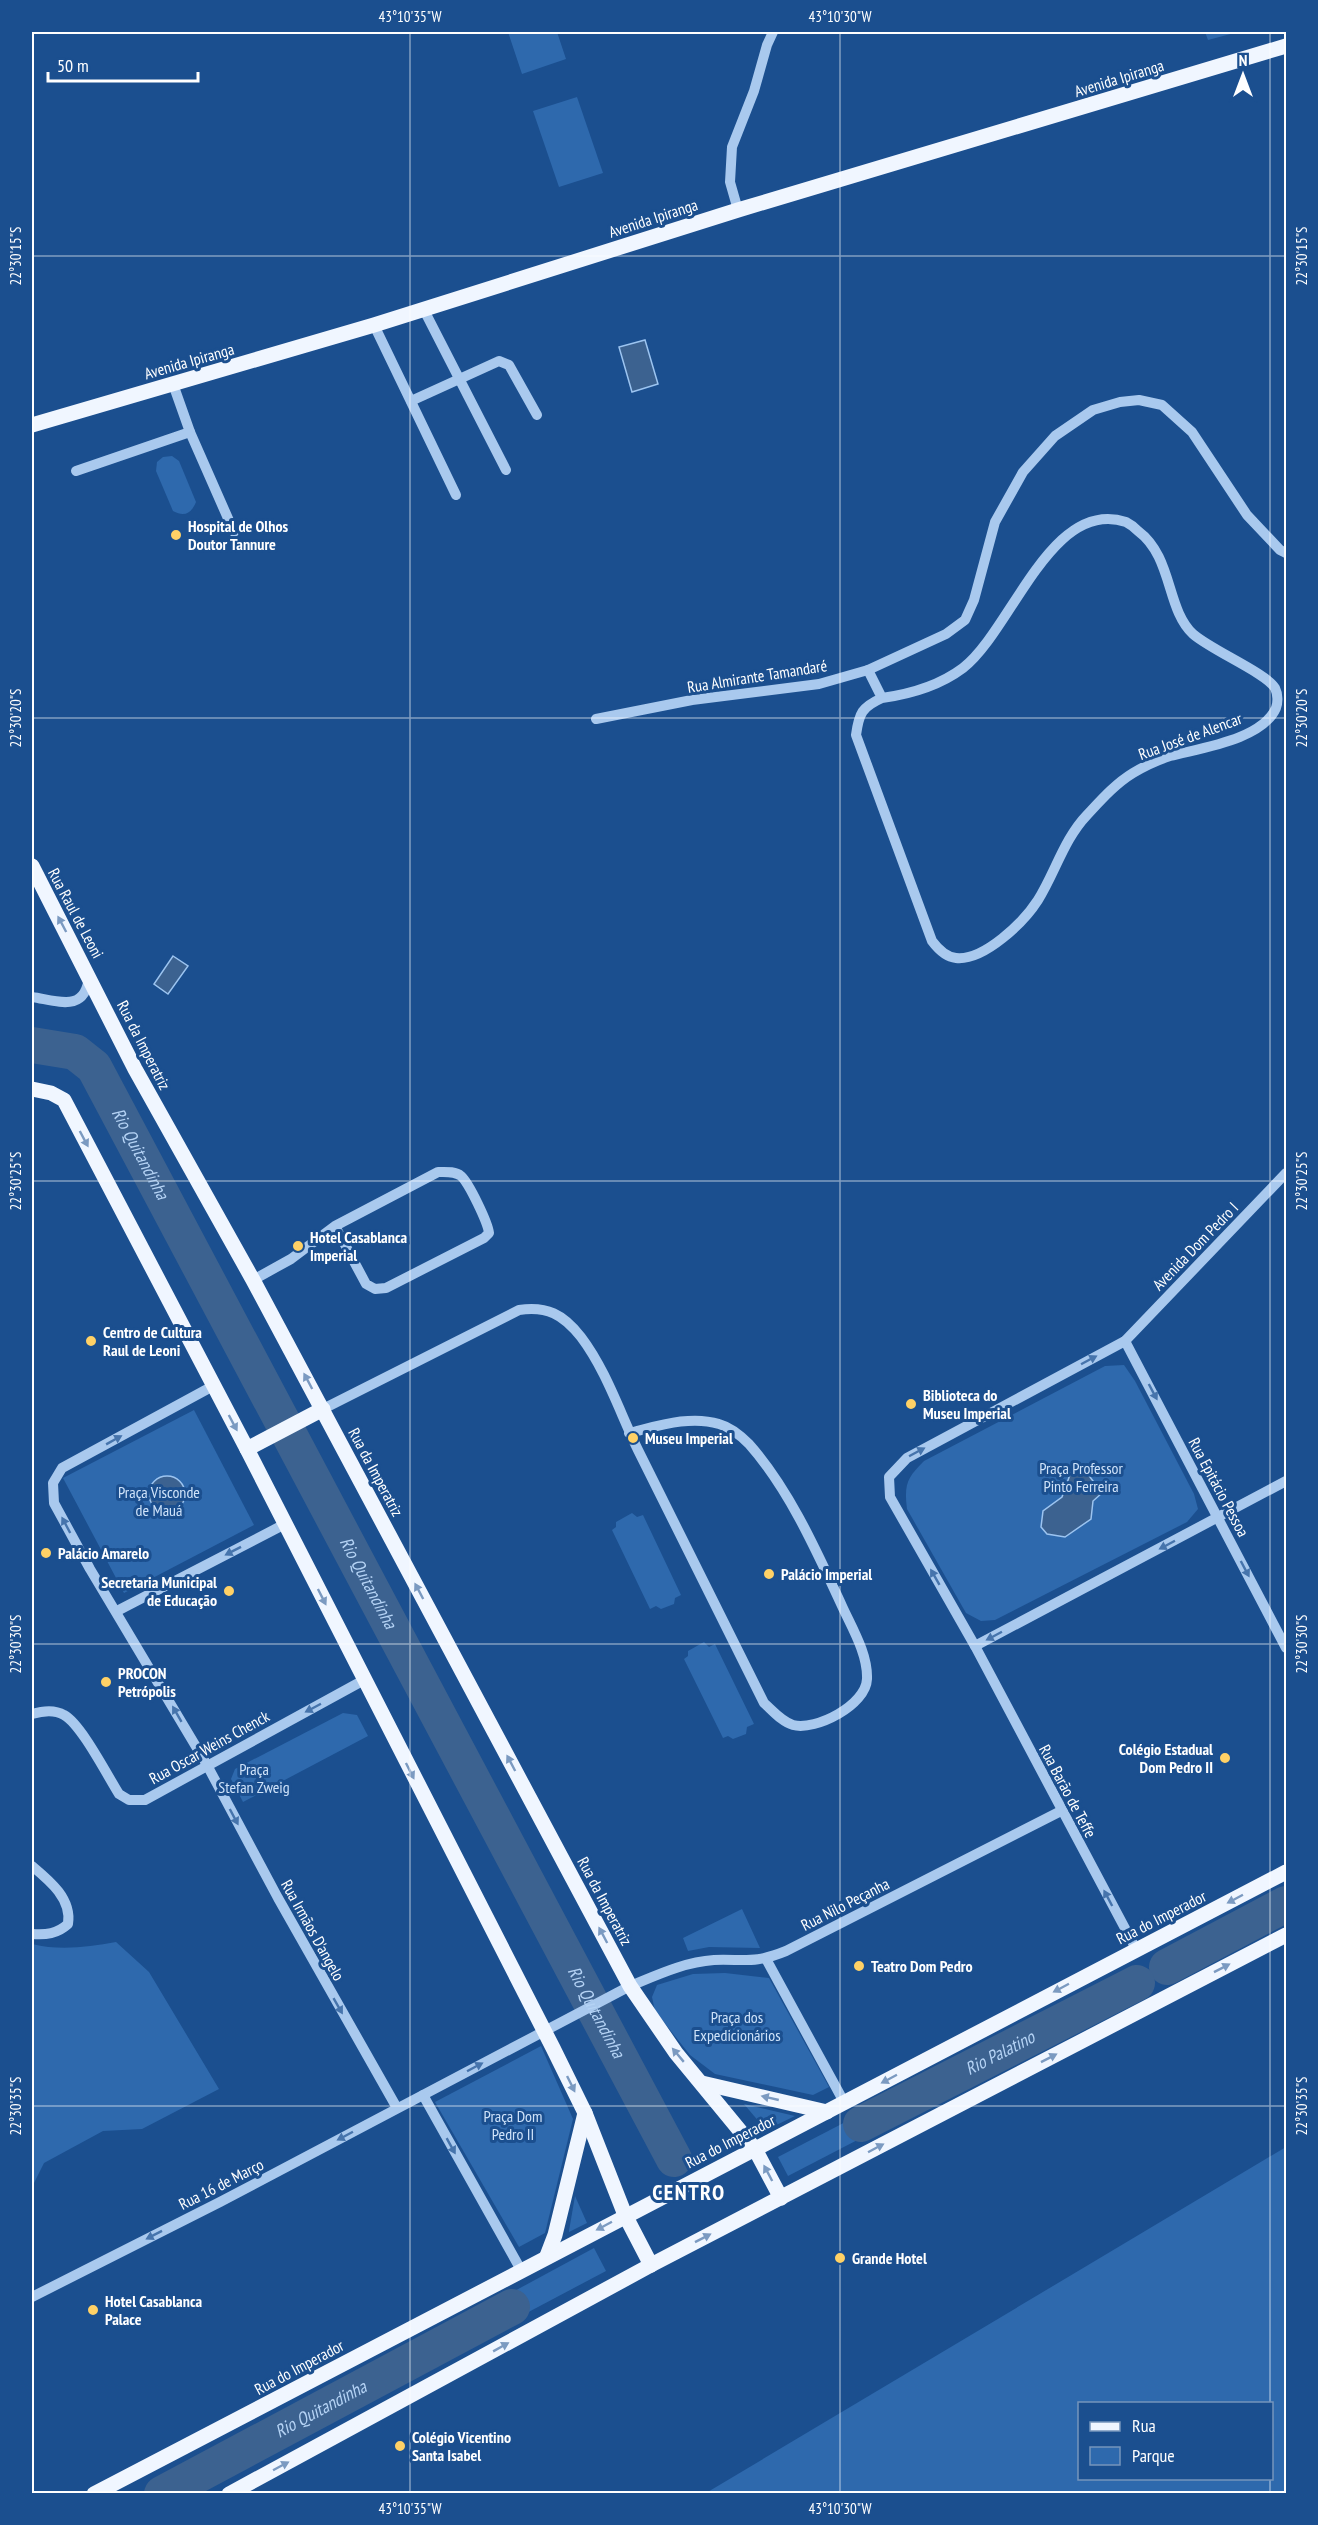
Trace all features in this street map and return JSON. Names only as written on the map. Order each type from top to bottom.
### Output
[{"type":"main road","name":"Avenida Ipiranga","points":[[32,425],[424,310],[738,210],[1287,46]]},
{"type":"main road","name":"Rua Raul de Leoni","points":[[32,866],[89,976]]},
{"type":"main road","name":"Rua da Imperatriz","points":[[89,976],[135,1069],[253,1280],[630,1986]]},
{"type":"main road","points":[[32,1089],[51,1093],[64,1100],[247,1449],[585,2113],[625,2215],[651,2265]]},
{"type":"main road","points":[[247,1449],[322,1409]]},
{"type":"main road","name":"Rua do Imperador","points":[[94,2493],[1287,1872]]},
{"type":"main road","points":[[229,2493],[651,2265],[1287,1935]]},
{"type":"main road","points":[[630,1986],[676,2053],[755,2149],[781,2198]]},
{"type":"main road","points":[[702,2083],[827,2112]]},
{"type":"main road","points":[[547,2256],[557,2226],[585,2113]]},
{"type":"street","points":[[738,210],[730,182],[732,147],[754,91],[773,32]]},
{"type":"street","points":[[424,310],[506,470]]},
{"type":"street","points":[[374,325],[456,495]]},
{"type":"street","points":[[411,401],[459,377],[504,361],[509,365],[537,415]]},
{"type":"street","points":[[173,384],[190,432],[234,532]]},
{"type":"street","name":"Rua Almirante Tamandaré","points":[[596,719],[692,700],[819,684],[868,670],[946,634],[965,620],[974,600],[995,522],[1023,472],[1054,436],[1093,410],[1120,402],[1139,400],[1162,405],[1192,432],[1247,515],[1280,550],[1287,554]]},
{"type":"street","points":[[76,471],[190,432]]},
{"type":"street","name":"Rua José de Alencar","points":[[1100,519],[1127,522],[1148,538],[1162,560],[1171,591],[1190,632],[1205,644],[1265,679],[1275,688],[1278,698],[1276,707],[1270,716],[1240,737],[1167,757],[1133,773],[1110,791],[1084,819],[1057,861],[1038,901],[1008,934],[977,954],[955,958],[941,952],[932,941],[856,735],[858,720],[867,705],[882,698],[928,688],[963,668],[986,645],[1017,602],[1042,560],[1067,534],[1085,522],[1100,519]]},
{"type":"street","points":[[868,670],[882,698]]},
{"type":"street","points":[[32,997],[71,1003],[82,997],[87,990],[89,976]]},
{"type":"street","points":[[253,1280],[291,1259],[335,1226],[438,1172],[449,1172],[461,1176],[488,1223],[489,1233],[484,1238],[386,1288],[375,1289],[366,1284],[335,1226]]},
{"type":"street","name":"Avenida Dom Pedro I","points":[[1125,1341],[1287,1173]]},
{"type":"street","points":[[322,1409],[519,1310],[533,1308],[552,1310],[580,1336],[597,1362],[629,1433],[764,1703],[789,1724],[809,1726],[832,1718],[852,1704],[862,1693],[868,1681],[858,1640],[814,1546],[778,1484],[749,1444],[733,1431],[718,1424],[680,1421],[629,1433]]},
{"type":"street","points":[[1125,1341],[907,1458],[889,1477],[890,1497],[975,1646],[1287,1481]]},
{"type":"street","name":"Rua Epitácio Pessoa","points":[[1125,1341],[1287,1648]]},
{"type":"street","points":[[213,1386],[62,1468],[53,1483],[54,1503],[85,1560],[117,1611],[285,1524]]},
{"type":"street","name":"Rua Irmãos D'angelo","points":[[117,1611],[207,1765],[283,1908],[397,2108]]},
{"type":"street","name":"Rua Barão de Teffe","points":[[975,1646],[1136,1949]]},
{"type":"street","name":"Rua Oscar Weins Chenck","points":[[32,1714],[44,1711],[58,1712],[67,1716],[77,1726],[119,1794],[129,1800],[145,1800],[364,1680]]},
{"type":"street","name":"Rua Nilo Peçanha","points":[[544,2032],[630,1986],[668,1970],[694,1963],[766,1959],[786,1951],[1061,1810]]},
{"type":"street","points":[[32,1866],[62,1896],[69,1910],[69,1924],[60,1931],[43,1935],[32,1934]]},
{"type":"street","points":[[766,1959],[844,2102]]},
{"type":"street","points":[[520,2270],[423,2095],[544,2032]]},
{"type":"street","name":"Rua 16 de Março","points":[[32,2297],[220,2202],[423,2095]]},
{"type":"green space","points":[[508,32],[557,32],[566,59],[522,74]]},
{"type":"green space","points":[[1205,32],[1238,32],[1208,40]]},
{"type":"green space","points":[[577,97],[603,173],[559,187],[533,111]]},
{"type":"green space","points":[[172,456],[179,461],[196,502],[189,512],[184,514],[173,511],[156,471],[157,462],[163,457]]},
{"type":"green space","name":"Praça Professor Pinto Ferreira","points":[[1124,1365],[1135,1381],[1194,1494],[1198,1509],[1187,1522],[995,1620],[981,1621],[966,1613],[907,1509],[906,1493],[910,1477],[924,1461],[1105,1366]]},
{"type":"green space","name":"Praça Visconde de Mauá","points":[[194,1410],[254,1525],[124,1593],[63,1478]]},
{"type":"green space","points":[[632,1513],[637,1517],[643,1515],[681,1595],[675,1598],[674,1604],[661,1609],[656,1606],[650,1609],[612,1530],[616,1527],[616,1522]]},
{"type":"green space","points":[[704,1642],[709,1647],[715,1644],[754,1724],[747,1727],[746,1734],[733,1739],[728,1736],[723,1738],[684,1659],[688,1656],[688,1651]]},
{"type":"green space","name":"Praça Stefan Zweig","points":[[343,1713],[357,1715],[368,1736],[243,1802],[231,1779],[235,1769]]},
{"type":"green space","points":[[742,1909],[760,1948],[709,1947],[688,1951],[683,1938]]},
{"type":"green space","points":[[116,1942],[149,1972],[219,2089],[142,2129],[103,2131],[44,2163],[32,2187],[32,1944],[63,1948]]},
{"type":"green space","name":"Praça dos Expedicionários","points":[[725,1973],[769,1978],[829,2087],[813,2095],[715,2074],[690,2055],[655,2011],[652,1997],[657,1985],[693,1974]]},
{"type":"green space","name":"Praça Dom Pedro II","points":[[541,2046],[573,2119],[545,2233],[519,2247],[435,2102]]},
{"type":"green space","points":[[744,2104],[795,2116],[766,2130]]},
{"type":"green space","points":[[857,2116],[867,2135],[788,2176],[778,2157]]},
{"type":"green space","points":[[1286,2147],[1286,2493],[706,2493]]},
{"type":"green space","points":[[575,2196],[587,2223],[569,2232],[569,2231]]},
{"type":"green space","points":[[594,2248],[606,2271],[521,2316],[509,2294]]},
{"type":"shaded area","points":[[645,340],[658,384],[632,392],[619,347]]},
{"type":"shaded area","points":[[173,956],[188,966],[168,994],[154,984]]},
{"type":"shaded area","points":[[1080,1464],[1088,1466],[1087,1473],[1102,1493],[1093,1501],[1091,1519],[1065,1537],[1047,1534],[1041,1527],[1043,1511],[1062,1497],[1072,1469]]},
{"type":"shaded area","points":[[167,1476],[179,1482],[185,1494],[179,1506],[167,1512],[155,1506],[149,1494],[155,1482]]},
{"type":"waterway","name":"Rio Quitandinha","points":[[32,1045],[75,1052],[94,1067],[674,2159]]},
{"type":"waterway","name":"Rio Palatino","points":[[1167,1967],[1286,1904]]},
{"type":"waterway","name":"Rio Palatino","points":[[861,2124],[1137,1983]]},
{"type":"waterway","name":"Rio Quitandinha","points":[[162,2494],[512,2307]]},
{"type":"place","name":"Hospital de Olhos Doutor Tannure","points":[[176,535]]},
{"type":"place","name":"Hotel Casablanca Imperial","points":[[298,1246]]},
{"type":"place","name":"Centro de Cultura Raul de Leoni","points":[[91,1341]]},
{"type":"place","name":"Biblioteca do Museu Imperial","points":[[911,1404]]},
{"type":"place","name":"Museu Imperial","points":[[633,1438]]},
{"type":"place","name":"Palácio Amarelo","points":[[46,1553]]},
{"type":"place","name":"Palácio Imperial","points":[[769,1574]]},
{"type":"place","name":"Secretaria Municipal de Educação","points":[[229,1591]]},
{"type":"place","name":"PROCON Petrópolis","points":[[106,1682]]},
{"type":"place","name":"Colégio Estadual Dom Pedro II","points":[[1225,1758]]},
{"type":"place","name":"Teatro Dom Pedro","points":[[859,1966]]},
{"type":"place","name":"Grande Hotel","points":[[840,2258]]},
{"type":"place","name":"Hotel Casablanca Palace","points":[[93,2310]]},
{"type":"place","name":"Colégio Vicentino Santa Isabel","points":[[400,2446]]},
{"type":"district","name":"CENTRO","points":[[689,2192]]}]
